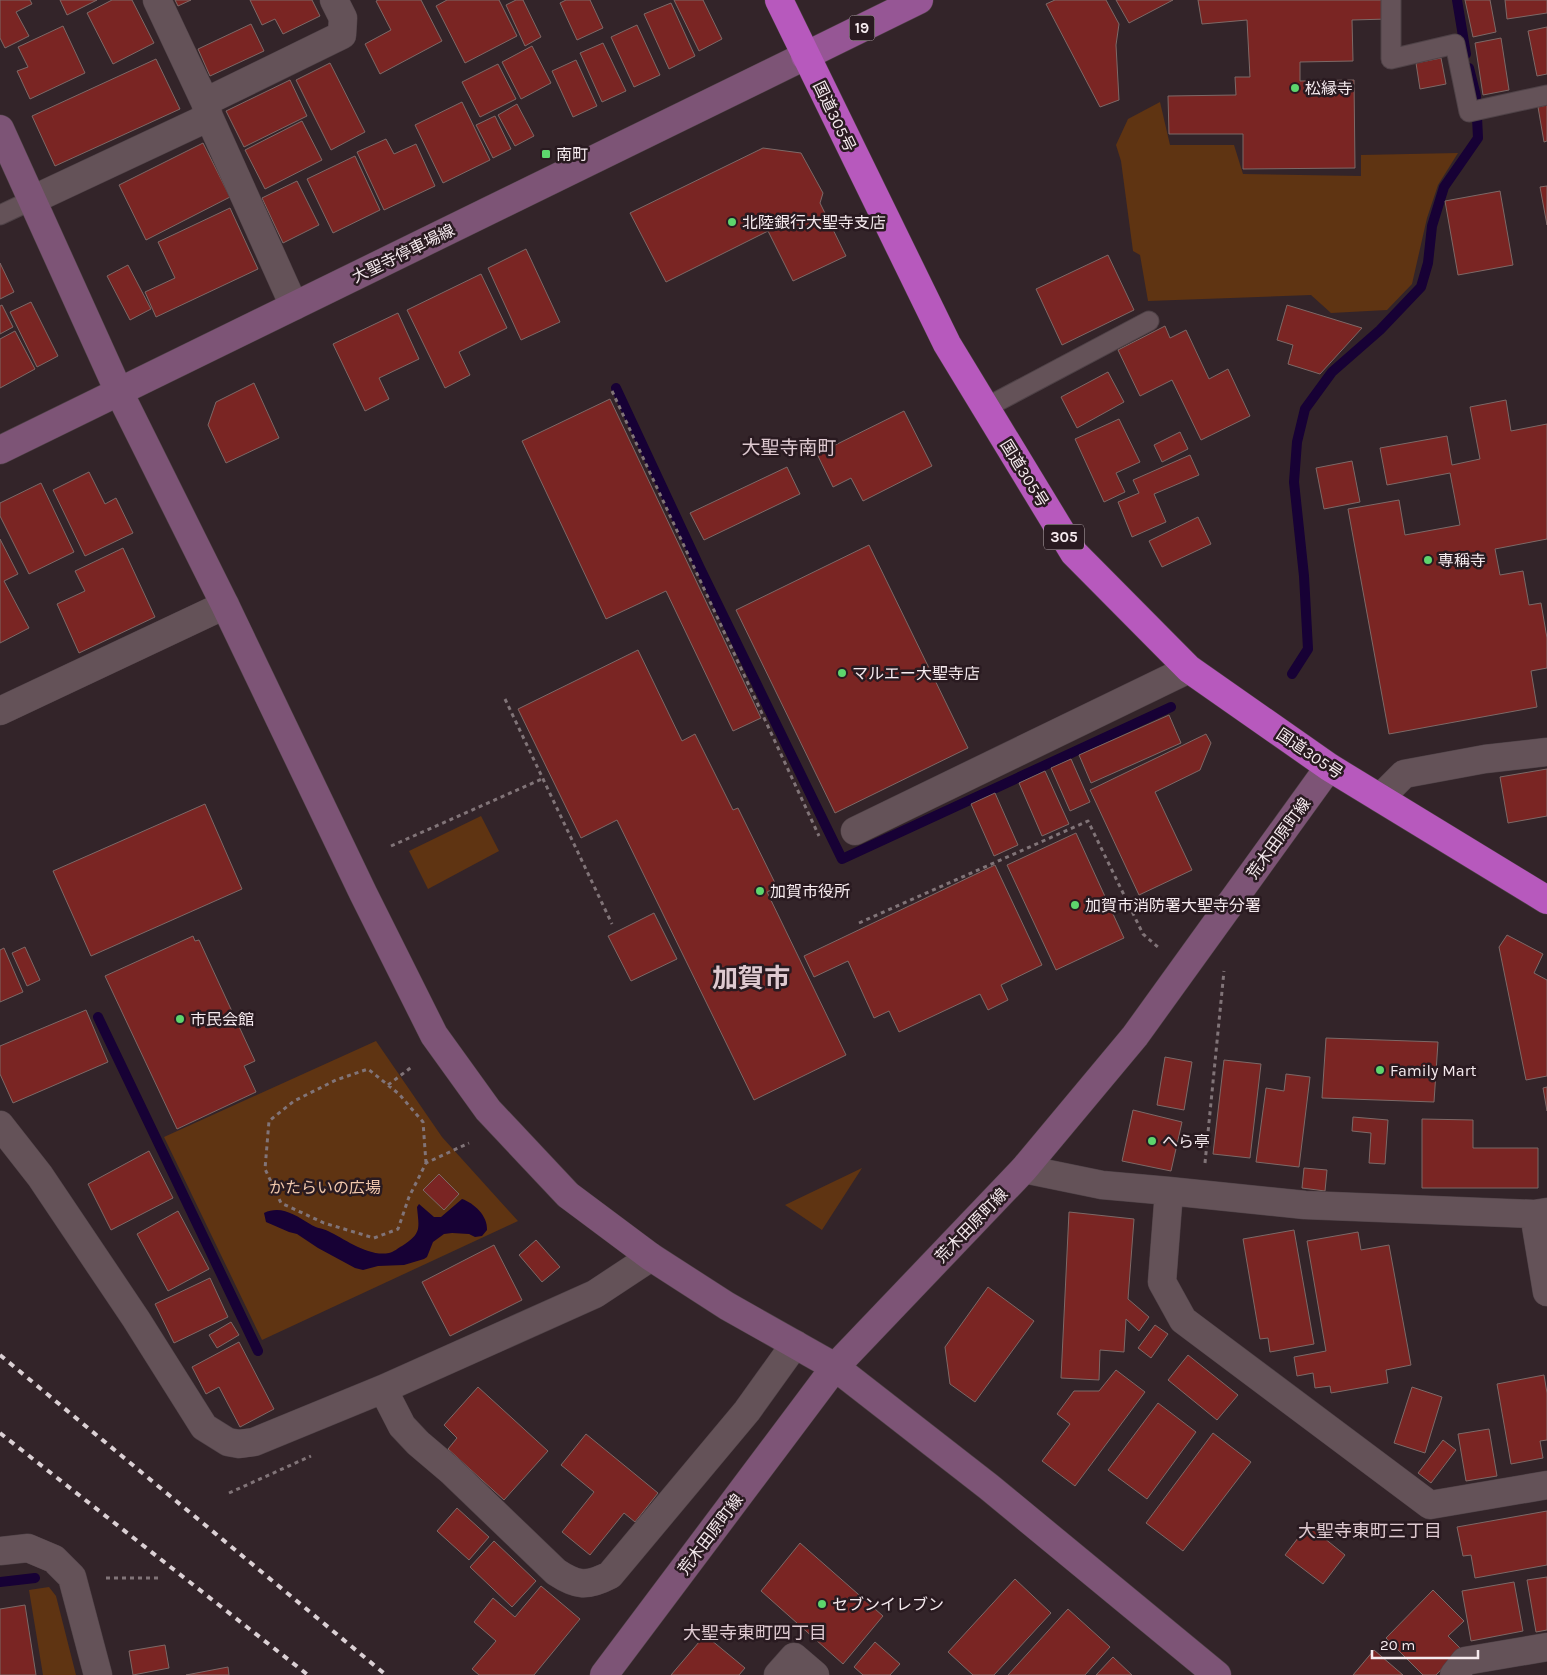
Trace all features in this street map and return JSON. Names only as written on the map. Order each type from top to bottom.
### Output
[{"type":"highway","name":"国道305号","points":[[779,0],[947,344],[1074,553],[1189,669],[1329,767],[1547,900]]},
{"type":"main road","name":"19","points":[[805,56],[919,0]]},
{"type":"main road","name":"大聖寺停車場線","points":[[0,450],[805,56]]},
{"type":"main road","points":[[0,129],[119,392],[225,605],[362,893],[434,1035],[488,1110],[568,1195],[651,1257],[728,1306],[835,1367],[989,1487],[1217,1675]]},
{"type":"main road","name":"荒木田原町線","points":[[604,1675],[835,1367],[1024,1169],[1135,1036],[1329,767]]},
{"type":"street","points":[[157,0],[294,306]]},
{"type":"street","points":[[32,200],[207,109],[342,35],[343,18],[334,0]]},
{"type":"street","points":[[0,710],[225,605]]},
{"type":"street","points":[[855,831],[1189,669]]},
{"type":"street","points":[[1380,798],[1404,774],[1485,759],[1547,752]]},
{"type":"street","points":[[0,1126],[45,1184],[136,1319],[204,1428],[218,1438],[228,1442],[239,1444],[254,1442],[383,1389],[595,1294],[651,1257]]},
{"type":"street","points":[[1024,1169],[1102,1186],[1170,1190],[1305,1205],[1540,1213],[1547,1292]]},
{"type":"street","points":[[1170,1190],[1162,1282],[1183,1320],[1430,1505],[1547,1485]]},
{"type":"street","points":[[383,1389],[402,1426],[418,1444],[451,1472],[556,1572],[570,1582],[597,1582],[610,1575],[747,1410],[795,1344]]},
{"type":"street","points":[[0,1551],[28,1548],[54,1559],[72,1577],[98,1675]]},
{"type":"street","points":[[1454,1675],[1464,1661],[1547,1647]]},
{"type":"street","points":[[778,1675],[794,1657],[815,1675]]},
{"type":"lane","points":[[1391,0],[1391,59],[1455,44],[1468,112],[1547,95]]},
{"type":"lane","points":[[0,215],[32,200]]},
{"type":"lane","points":[[985,408],[1149,321]]},
{"type":"path","points":[[612,391],[819,836]]},
{"type":"path","points":[[505,699],[612,924]]},
{"type":"path","points":[[391,846],[544,778]]},
{"type":"path","points":[[859,923],[1088,821],[1143,934]]},
{"type":"path","points":[[1202,1194],[1225,963]]},
{"type":"path","points":[[388,1085],[413,1066]]},
{"type":"path","points":[[368,1069],[399,1094],[423,1122],[426,1164],[409,1198],[398,1229],[374,1238],[324,1223],[281,1203],[265,1169],[270,1120],[294,1101],[336,1080],[368,1069]]},
{"type":"path","points":[[426,1164],[469,1143]]},
{"type":"path","points":[[72,1577],[158,1578]]},
{"type":"green space","points":[[1160,102],[1170,145],[1234,145],[1243,174],[1361,176],[1361,155],[1458,153],[1438,185],[1427,218],[1412,284],[1387,310],[1331,313],[1311,295],[1148,301],[1140,255],[1133,251],[1121,161],[1116,145],[1128,119]]},
{"type":"green space","points":[[481,816],[499,851],[428,889],[409,851]]},
{"type":"green space","name":"かたらいの広場","points":[[376,1041],[442,1137],[518,1221],[262,1340],[164,1137]]},
{"type":"green space","points":[[862,1168],[822,1230],[785,1205]]},
{"type":"green space","points":[[49,1587],[56,1596],[76,1675],[43,1675],[29,1590]]},
{"type":"shaded area","points":[[462,1199],[475,1207],[483,1215],[487,1230],[482,1236],[444,1234],[433,1242],[427,1257],[424,1259],[404,1265],[378,1266],[363,1270],[355,1268],[318,1248],[297,1234],[266,1222],[264,1213],[276,1210],[288,1212],[349,1243],[381,1254],[394,1251],[413,1238],[418,1230],[417,1207],[419,1204],[434,1217],[441,1217]]},
{"type":"building","points":[[0,0],[30,0],[32,4],[16,12],[29,36],[5,48],[0,38]]},
{"type":"building","points":[[60,0],[97,0],[67,15]]},
{"type":"building","points":[[112,0],[132,0],[154,43],[113,64],[87,13]]},
{"type":"building","points":[[175,0],[191,0],[178,6]]},
{"type":"building","points":[[250,0],[312,0],[320,16],[283,34],[275,19],[262,25]]},
{"type":"building","points":[[421,0],[442,41],[380,74],[365,44],[391,30],[376,1]]},
{"type":"building","points":[[447,0],[499,0],[517,36],[465,63],[436,6]]},
{"type":"building","points":[[516,0],[523,0],[541,37],[525,46],[506,5]]},
{"type":"building","points":[[566,0],[590,0],[603,28],[577,40],[560,3]]},
{"type":"building","points":[[674,0],[703,0],[722,39],[699,51]]},
{"type":"building","points":[[1055,0],[1106,0],[1119,24],[1116,45],[1119,100],[1100,107],[1046,4]]},
{"type":"building","points":[[1116,0],[1173,0],[1129,23]]},
{"type":"building","name":"松縁寺","points":[[1198,0],[1388,0],[1388,19],[1352,20],[1353,61],[1300,62],[1300,81],[1354,80],[1355,168],[1243,169],[1243,134],[1169,134],[1168,96],[1236,95],[1235,77],[1250,77],[1247,20],[1202,24]]},
{"type":"building","points":[[1465,0],[1490,0],[1496,32],[1473,37]]},
{"type":"building","points":[[1505,0],[1547,0],[1547,13],[1507,19]]},
{"type":"building","points":[[671,3],[695,56],[669,69],[644,14]]},
{"type":"building","points":[[251,24],[264,51],[210,76],[198,49]]},
{"type":"building","points":[[637,25],[660,75],[634,87],[611,37]]},
{"type":"building","points":[[63,26],[85,73],[30,99],[17,71],[28,67],[18,47]]},
{"type":"building","points":[[1547,27],[1547,74],[1537,76],[1528,31]]},
{"type":"building","points":[[1501,38],[1509,90],[1483,95],[1475,43]]},
{"type":"building","points":[[603,43],[626,91],[602,102],[580,53]]},
{"type":"building","points":[[532,46],[551,83],[521,99],[502,62]]},
{"type":"building","points":[[1441,58],[1446,84],[1420,89],[1416,63]]},
{"type":"building","points":[[156,59],[180,109],[55,166],[32,116]]},
{"type":"building","points":[[576,60],[597,106],[573,117],[552,71]]},
{"type":"building","points":[[330,63],[365,132],[331,150],[296,80]]},
{"type":"building","points":[[498,64],[516,99],[480,117],[462,82]]},
{"type":"building","points":[[290,80],[307,116],[244,147],[226,111]]},
{"type":"building","points":[[462,102],[490,160],[443,183],[415,125]]},
{"type":"building","points":[[517,104],[534,136],[515,146],[498,115]]},
{"type":"building","points":[[1547,105],[1547,141],[1544,142],[1538,107]]},
{"type":"building","points":[[495,116],[511,149],[493,158],[476,125]]},
{"type":"building","points":[[302,121],[322,160],[265,189],[245,150]]},
{"type":"building","points":[[386,139],[394,154],[416,144],[435,186],[384,210],[357,152]]},
{"type":"building","points":[[203,143],[230,197],[146,240],[119,185]]},
{"type":"building","name":"北陸銀行大聖寺支店","points":[[763,148],[801,153],[823,193],[820,203],[846,256],[793,281],[768,231],[666,282],[630,213]]},
{"type":"building","points":[[355,156],[380,210],[333,233],[307,179]]},
{"type":"building","points":[[297,181],[319,225],[283,243],[262,198]]},
{"type":"building","points":[[1547,186],[1547,225],[1540,187]]},
{"type":"building","points":[[1500,191],[1513,265],[1458,275],[1445,201]]},
{"type":"building","points":[[230,208],[258,269],[156,317],[145,292],[175,278],[158,242]]},
{"type":"building","points":[[526,249],[560,322],[521,340],[488,268]]},
{"type":"building","points":[[1108,255],[1134,310],[1062,345],[1036,289]]},
{"type":"building","points":[[0,263],[14,292],[0,299]]},
{"type":"building","points":[[128,265],[151,309],[130,320],[107,276]]},
{"type":"building","points":[[481,274],[507,328],[459,352],[470,375],[445,388],[407,310]]},
{"type":"building","points":[[31,302],[58,356],[37,367],[10,312]]},
{"type":"building","points":[[2,305],[13,327],[0,334],[0,306]]},
{"type":"building","points":[[1287,305],[1362,328],[1320,374],[1288,364],[1293,345],[1277,340]]},
{"type":"building","points":[[398,313],[419,359],[379,378],[389,399],[365,411],[333,344]]},
{"type":"building","points":[[1165,326],[1170,338],[1186,330],[1209,379],[1228,369],[1250,416],[1201,440],[1172,380],[1140,396],[1118,350]]},
{"type":"building","points":[[15,331],[35,369],[0,388],[0,339]]},
{"type":"building","points":[[1108,372],[1124,402],[1077,428],[1061,397]]},
{"type":"building","points":[[254,383],[279,438],[226,463],[208,425],[216,402]]},
{"type":"building","points":[[610,399],[761,718],[733,731],[666,591],[606,619],[522,441]]},
{"type":"building","name":"専稱寺","points":[[1506,400],[1511,431],[1547,424],[1547,539],[1495,549],[1500,575],[1523,571],[1529,605],[1541,603],[1547,638],[1547,668],[1531,671],[1537,707],[1389,734],[1348,509],[1399,500],[1405,535],[1460,525],[1450,473],[1387,485],[1380,448],[1447,436],[1452,465],[1480,459],[1470,407]]},
{"type":"building","points":[[904,411],[932,466],[863,501],[851,478],[833,487],[817,454]]},
{"type":"building","points":[[1119,419],[1140,462],[1116,473],[1125,492],[1104,502],[1075,439]]},
{"type":"building","points":[[1180,432],[1188,449],[1162,462],[1154,445]]},
{"type":"building","points":[[1190,455],[1199,475],[1154,494],[1166,522],[1132,537],[1118,502],[1139,493],[1133,480]]},
{"type":"building","points":[[1352,461],[1360,502],[1324,509],[1316,468]]},
{"type":"building","points":[[787,467],[800,494],[704,540],[690,513]]},
{"type":"building","points":[[89,472],[105,504],[116,498],[133,533],[85,556],[53,490]]},
{"type":"building","points":[[41,483],[74,552],[29,574],[0,516],[0,503]]},
{"type":"building","points":[[1198,517],[1211,544],[1162,567],[1149,541]]},
{"type":"building","points":[[0,539],[18,574],[4,581],[29,628],[0,643]]},
{"type":"building","points":[[869,545],[968,748],[835,813],[736,610]]},
{"type":"building","points":[[123,548],[155,617],[79,653],[57,604],[85,591],[75,571]]},
{"type":"building","points":[[638,650],[682,741],[695,734],[733,810],[738,808],[777,887],[767,892],[846,1055],[754,1100],[617,820],[581,838],[518,709]]},
{"type":"building","points":[[1169,715],[1181,743],[1091,783],[1079,755]]},
{"type":"building","points":[[1206,734],[1211,743],[1200,770],[1155,792],[1192,870],[1139,895],[1090,790]]},
{"type":"building","points":[[1071,759],[1090,802],[1070,811],[1051,768]]},
{"type":"building","points":[[1547,769],[1547,816],[1508,823],[1500,777]]},
{"type":"building","points":[[1045,771],[1069,824],[1042,836],[1019,783]]},
{"type":"building","points":[[995,793],[1018,845],[994,856],[971,804]]},
{"type":"building","points":[[205,804],[242,889],[91,956],[53,871]]},
{"type":"building","points":[[1076,833],[1124,938],[1056,970],[1007,865]]},
{"type":"building","points":[[995,865],[1042,965],[1001,985],[1008,1000],[988,1010],[980,994],[899,1032],[889,1011],[874,1018],[848,961],[814,977],[804,956]]},
{"type":"building","points":[[654,913],[677,959],[631,981],[608,936]]},
{"type":"building","points":[[1507,935],[1543,954],[1534,973],[1547,980],[1547,1076],[1526,1080],[1499,947]]},
{"type":"building","name":"市民会館","points":[[193,936],[195,941],[199,940],[255,1061],[244,1066],[256,1092],[177,1129],[105,976]]},
{"type":"building","points":[[25,947],[40,980],[27,986],[12,953]]},
{"type":"building","points":[[4,948],[23,992],[0,1002],[0,950]]},
{"type":"building","points":[[86,1010],[108,1062],[13,1103],[0,1074],[0,1046]]},
{"type":"building","name":"Family Mart","points":[[1326,1038],[1438,1042],[1434,1102],[1322,1098]]},
{"type":"building","points":[[1165,1057],[1192,1062],[1184,1110],[1157,1105]]},
{"type":"building","points":[[1224,1060],[1261,1064],[1250,1158],[1213,1154]]},
{"type":"building","points":[[1286,1074],[1310,1077],[1299,1167],[1256,1162],[1266,1088],[1284,1091]]},
{"type":"building","points":[[1547,1087],[1547,1111],[1543,1088]]},
{"type":"building","name":"へら亭","points":[[1133,1110],[1182,1122],[1171,1171],[1122,1161]]},
{"type":"building","points":[[1353,1117],[1388,1120],[1385,1164],[1369,1163],[1371,1133],[1352,1131]]},
{"type":"building","points":[[1422,1119],[1473,1120],[1473,1148],[1538,1148],[1538,1188],[1422,1188]]},
{"type":"building","points":[[149,1151],[173,1198],[111,1230],[88,1184]]},
{"type":"building","points":[[1304,1168],[1327,1170],[1325,1191],[1302,1188]]},
{"type":"building","points":[[439,1174],[459,1194],[444,1210],[423,1190]]},
{"type":"building","points":[[178,1211],[209,1269],[168,1291],[137,1234]]},
{"type":"building","points":[[1069,1212],[1134,1219],[1128,1299],[1149,1317],[1139,1331],[1126,1319],[1124,1352],[1100,1350],[1099,1380],[1061,1378]]},
{"type":"building","points":[[1294,1230],[1314,1344],[1270,1352],[1268,1338],[1260,1339],[1243,1239]]},
{"type":"building","points":[[1358,1232],[1361,1250],[1389,1245],[1411,1365],[1386,1370],[1388,1383],[1331,1393],[1330,1386],[1315,1388],[1313,1373],[1297,1376],[1294,1357],[1326,1351],[1307,1241]]},
{"type":"building","points":[[536,1240],[560,1267],[542,1282],[519,1255]]},
{"type":"building","points":[[494,1245],[522,1300],[450,1336],[422,1282]]},
{"type":"building","points":[[210,1278],[228,1317],[174,1343],[155,1304]]},
{"type":"building","points":[[988,1287],[1034,1321],[975,1402],[950,1384],[945,1347]]},
{"type":"building","points":[[231,1322],[239,1335],[217,1348],[209,1335]]},
{"type":"building","points":[[1155,1325],[1168,1334],[1151,1358],[1138,1348]]},
{"type":"building","points":[[239,1342],[274,1409],[240,1427],[219,1387],[206,1394],[192,1367]]},
{"type":"building","points":[[1188,1355],[1238,1395],[1217,1420],[1168,1380]]},
{"type":"building","points":[[1116,1370],[1145,1392],[1075,1486],[1042,1461],[1070,1424],[1057,1414],[1074,1391],[1099,1391]]},
{"type":"building","points":[[1544,1375],[1547,1393],[1547,1440],[1540,1441],[1543,1458],[1511,1464],[1497,1384]]},
{"type":"building","points":[[478,1387],[548,1451],[504,1500],[448,1449],[457,1438],[444,1425]]},
{"type":"building","points":[[1412,1387],[1442,1397],[1425,1453],[1394,1443]]},
{"type":"building","points":[[1158,1403],[1196,1432],[1147,1499],[1108,1470]]},
{"type":"building","points":[[1489,1429],[1497,1476],[1466,1481],[1458,1434]]},
{"type":"building","points":[[1213,1433],[1251,1462],[1183,1551],[1146,1523]]},
{"type":"building","points":[[586,1434],[658,1493],[635,1522],[624,1513],[590,1555],[562,1532],[594,1492],[561,1465]]},
{"type":"building","points":[[1443,1440],[1456,1450],[1431,1483],[1418,1473]]},
{"type":"building","points":[[457,1508],[489,1537],[469,1560],[437,1531]]},
{"type":"building","points":[[1547,1511],[1547,1565],[1475,1578],[1471,1555],[1463,1556],[1457,1527]]},
{"type":"building","points":[[1308,1525],[1345,1555],[1323,1584],[1285,1555]]},
{"type":"building","points":[[494,1541],[536,1581],[512,1607],[470,1567]]},
{"type":"building","name":"セブンイレブン","points":[[800,1543],[883,1616],[843,1664],[761,1591]]},
{"type":"building","points":[[1547,1577],[1547,1630],[1536,1632],[1527,1580]]},
{"type":"building","points":[[1015,1579],[1051,1613],[994,1675],[973,1675],[948,1652]]},
{"type":"building","points":[[1514,1582],[1523,1631],[1471,1641],[1462,1591]]},
{"type":"building","points":[[541,1586],[580,1619],[534,1675],[479,1675],[472,1669],[496,1641],[474,1622],[493,1598],[515,1617]]},
{"type":"building","points":[[1433,1590],[1464,1621],[1448,1636],[1461,1649],[1436,1675],[1423,1675],[1386,1638]]},
{"type":"building","points":[[25,1605],[36,1675],[0,1675],[0,1609]]},
{"type":"building","points":[[1068,1609],[1110,1647],[1085,1675],[1008,1675]]},
{"type":"building","points":[[705,1635],[745,1668],[739,1675],[671,1675]]},
{"type":"building","points":[[875,1642],[900,1664],[890,1675],[863,1675],[854,1667]]},
{"type":"building","points":[[165,1645],[169,1668],[133,1675],[129,1651]]},
{"type":"building","points":[[1374,1650],[1403,1675],[1353,1675]]},
{"type":"building","points":[[1113,1657],[1132,1675],[1096,1675]]},
{"type":"building","points":[[228,1667],[229,1675],[186,1675]]},
{"type":"waterway","points":[[1457,0],[1466,54]]},
{"type":"waterway","points":[[1292,674],[1308,649],[1304,576],[1294,482],[1297,442],[1305,409],[1332,372],[1380,330],[1421,287],[1428,263],[1432,226],[1444,187],[1478,138],[1476,96],[1469,68]]},
{"type":"waterway","points":[[616,388],[699,566],[842,859],[1171,707]]},
{"type":"waterway","points":[[98,1017],[258,1351]]},
{"type":"waterway","points":[[0,1582],[35,1578]]},
{"type":"railway","points":[[0,1355],[386,1675]]},
{"type":"railway","points":[[0,1433],[308,1675]]},
{"type":"place","name":"松縁寺","points":[[1295,88]]},
{"type":"place","name":"南町","points":[[546,154]]},
{"type":"place","name":"北陸銀行大聖寺支店","points":[[732,222]]},
{"type":"place","name":"専稱寺","points":[[1428,560]]},
{"type":"place","name":"マルエー大聖寺店","points":[[842,673]]},
{"type":"place","name":"加賀市役所","points":[[760,891]]},
{"type":"place","name":"加賀市消防署大聖寺分署","points":[[1075,905]]},
{"type":"place","name":"市民会館","points":[[180,1019]]},
{"type":"place","name":"Family Mart","points":[[1380,1070]]},
{"type":"place","name":"へら亭","points":[[1152,1141]]},
{"type":"place","name":"セブンイレブン","points":[[822,1604]]},
{"type":"district","name":"大聖寺南町","points":[[789,447]]},
{"type":"district","name":"加賀市","points":[[751,978]]},
{"type":"district","name":"大聖寺東町三丁目","points":[[1370,1531]]},
{"type":"district","name":"大聖寺東町四丁目","points":[[755,1633]]}]
